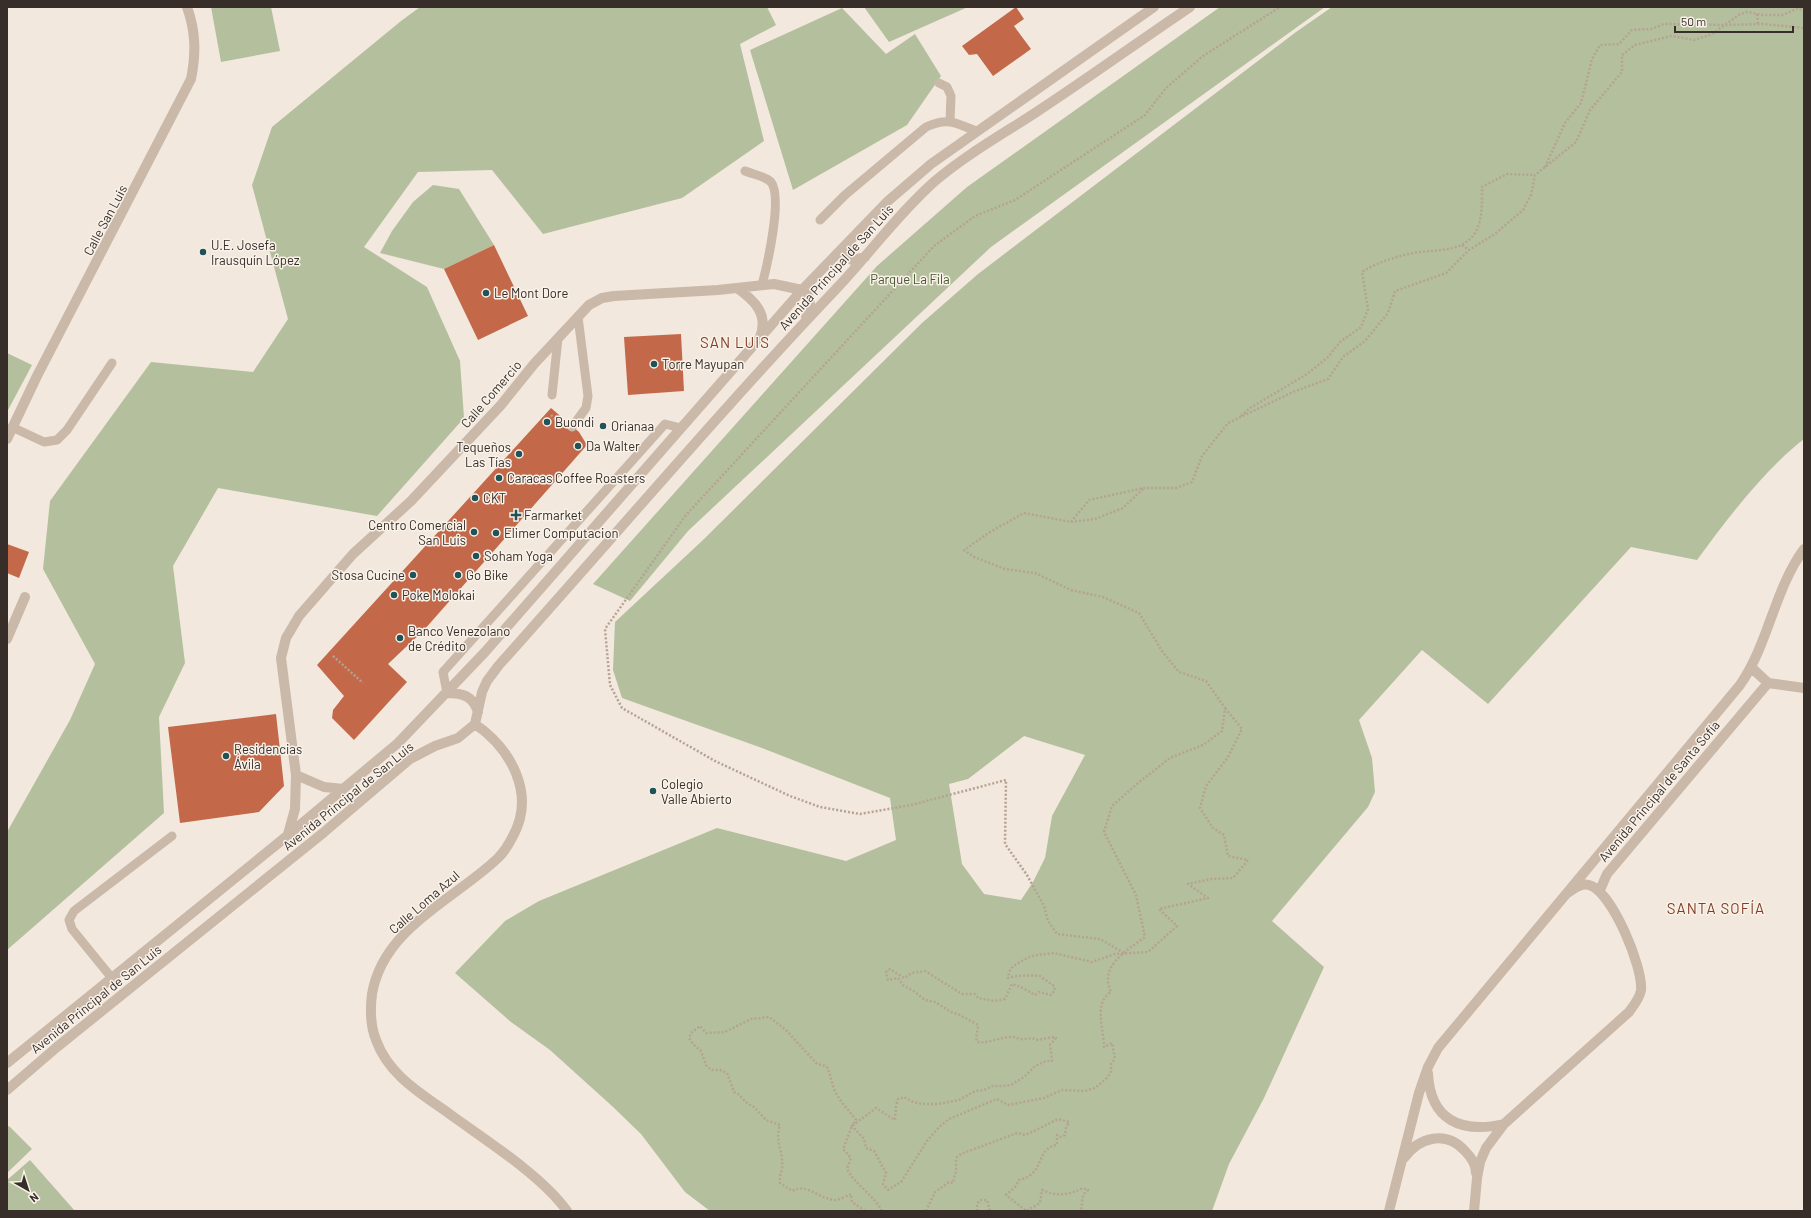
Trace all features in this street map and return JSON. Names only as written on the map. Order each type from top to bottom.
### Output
[{"type":"street","name":"Calle San Luis","points":[[7,438],[191,79],[195,61],[196,42],[187,7]]},
{"type":"street","name":"Avenida Principal de San Luis","points":[[7,1063],[111,977],[287,836],[398,743],[447,693],[802,290],[888,201],[931,164],[976,131],[1154,7]]},
{"type":"street","name":"Avenida Principal de San Luis","points":[[7,1090],[63,1042],[323,833],[410,759],[435,746],[458,738],[475,724],[482,692],[487,681],[499,665],[597,556],[664,477],[906,211],[935,182],[958,164],[1190,7]]},
{"type":"street","points":[[849,241],[846,255],[848,258],[852,260],[866,256]]},
{"type":"street","name":"Calle Comercio","points":[[287,836],[295,809],[296,775],[282,658],[286,638],[299,616],[353,554],[411,501],[448,462],[501,405],[558,338],[589,305],[602,298],[614,296],[737,288],[774,284],[802,290]]},
{"type":"street","points":[[737,288],[751,298],[759,309],[764,328],[758,341]]},
{"type":"street","points":[[802,290],[808,294],[811,301],[811,309],[803,324]]},
{"type":"street","name":"Avenida Principal de Santa Sofía","points":[[1389,1211],[1400,1164],[1428,1067],[1438,1048],[1740,685],[1752,668],[1786,577],[1804,549]]},
{"type":"street","points":[[7,639],[25,597]]},
{"type":"street","points":[[1752,668],[1768,683],[1804,688]]},
{"type":"street","name":"Avenida Principal de Santa Sofía","points":[[1600,890],[1607,874],[1768,683]]},
{"type":"street","points":[[447,693],[460,693],[468,696],[476,706],[478,712]]},
{"type":"street","name":"Calle Loma Azul","points":[[475,724],[488,732],[501,748],[516,771],[522,788],[520,819],[507,846],[499,857],[447,896],[404,934],[395,945],[383,962],[374,982],[371,1020],[376,1040],[396,1073],[418,1092],[534,1176],[560,1200],[567,1211]]},
{"type":"street","points":[[296,775],[324,787],[343,789]]},
{"type":"street","points":[[1477,1178],[1486,1148],[1504,1124],[1616,1025],[1629,1012],[1641,992],[1640,972],[1627,938],[1614,908],[1600,890],[1584,884],[1577,886],[1563,896]]},
{"type":"street","points":[[1428,1067],[1429,1084],[1434,1104],[1446,1117],[1471,1127],[1488,1128],[1504,1124]]},
{"type":"street","points":[[1400,1164],[1411,1148],[1431,1138],[1445,1138],[1463,1148],[1472,1159],[1476,1168],[1477,1178],[1474,1211]]},
{"type":"lane","points":[[939,83],[947,87],[951,96],[950,121]]},
{"type":"lane","points":[[820,220],[845,195],[926,127],[939,121],[950,121],[976,131]]},
{"type":"lane","points":[[745,171],[770,181],[774,188],[774,235],[762,285]]},
{"type":"lane","points":[[572,427],[586,408],[588,396],[578,317]]},
{"type":"lane","points":[[552,395],[558,338]]},
{"type":"lane","points":[[12,427],[44,442],[57,440],[67,430],[112,363]]},
{"type":"lane","points":[[447,693],[443,672],[665,424],[681,428]]},
{"type":"lane","points":[[111,977],[72,930],[69,920],[74,911],[172,836]]},
{"type":"path","points":[[1124,953],[1100,939],[1057,934],[1048,921],[1044,906],[1027,875],[1005,844],[1006,780],[911,804],[860,814],[820,807],[790,796],[715,761],[622,708],[610,685],[605,628],[692,509],[934,246],[975,216],[1015,200],[1145,115],[1166,88],[1203,56],[1280,7]]},
{"type":"path","points":[[1071,522],[1089,500],[1144,488],[1176,488],[1192,482],[1202,456],[1228,423],[1293,392],[1328,379],[1343,357],[1365,341],[1388,313],[1395,291],[1446,273],[1469,250],[1495,234],[1523,210],[1531,195],[1535,175],[1576,142],[1590,110],[1622,72],[1622,55],[1635,45],[1670,36],[1695,40],[1712,34],[1740,14],[1747,12],[1783,15],[1798,8],[1804,11]]},
{"type":"path","points":[[1757,14],[1758,24]]},
{"type":"path","points":[[1545,167],[1564,123],[1581,103],[1592,59],[1600,45],[1619,44],[1632,30],[1651,29],[1664,24],[1758,24],[1804,28]]},
{"type":"path","points":[[1239,418],[1250,408],[1307,374],[1328,357],[1340,342],[1361,327],[1368,309],[1362,272],[1375,264],[1408,253],[1462,245],[1472,236],[1482,213],[1482,187],[1507,174],[1535,175]]},
{"type":"path","points":[[1462,245],[1469,250]]},
{"type":"path","points":[[852,1126],[876,1108],[896,1120],[896,1106],[898,1099],[904,1097],[913,1102],[923,1104],[938,1104],[959,1100],[975,1092],[993,1086],[1004,1086],[1011,1084],[1024,1077],[1035,1066],[1046,1061],[1052,1061],[1050,1046],[1056,1038],[1052,1037],[1038,1040],[1032,1038],[1021,1040],[1014,1037],[994,1040],[986,1044],[977,1042],[975,1036],[978,1030],[978,1025],[960,1015],[951,1012],[935,1002],[925,1000],[916,992],[903,985],[898,978],[888,980],[886,972],[890,969],[904,978],[912,973],[925,971],[962,994],[975,994],[978,998],[994,1001],[1005,998],[1012,984],[1035,995],[1039,992],[1051,995],[1055,990],[1054,986],[1040,976],[1028,977],[1016,975],[1008,978],[1009,972],[1013,966],[1031,956],[1054,953],[1092,962],[1115,954],[1148,952],[1177,926],[1160,910],[1208,898],[1188,884],[1211,879],[1233,878],[1248,860],[1228,856],[1224,835],[1213,828],[1200,808],[1206,786],[1228,757],[1242,729],[1206,681],[1179,672],[1162,651],[1139,613],[1102,597],[1071,590],[1035,573],[1005,569],[974,557],[964,550],[990,532],[1024,513],[1071,522],[1096,519],[1123,508],[1144,488]]},
{"type":"path","points":[[333,656],[363,683]]},
{"type":"path","points":[[852,1126],[864,1139],[866,1148],[874,1151],[882,1163],[886,1173],[883,1184],[888,1190],[901,1182],[927,1140],[949,1119],[997,1098],[1008,1105],[1044,1098],[1062,1090],[1086,1091],[1094,1088],[1108,1077],[1115,1059],[1112,1043],[1104,1047],[1101,1006],[1104,996],[1111,992],[1107,982],[1108,973],[1117,959],[1144,937],[1136,895],[1104,832],[1112,806],[1170,758],[1203,745],[1222,731],[1225,708]]},
{"type":"path","points":[[865,1211],[852,1202],[851,1194],[836,1200],[815,1195],[804,1188],[797,1188],[792,1191],[780,1183],[778,1176],[782,1169],[782,1158],[776,1134],[780,1125],[766,1120],[754,1107],[734,1092],[727,1073],[707,1067],[701,1051],[693,1044],[690,1038],[691,1033],[700,1026],[706,1033],[725,1032],[751,1019],[769,1017],[786,1030],[817,1064],[826,1066],[831,1074],[834,1089],[843,1105],[856,1120],[852,1126],[843,1150],[851,1158],[848,1168],[852,1179],[872,1197],[882,1211]]},
{"type":"path","points":[[926,1211],[935,1192],[949,1182],[953,1183],[956,1171],[956,1158],[961,1154],[1017,1133],[1025,1135],[1058,1119],[1069,1122],[1065,1135],[1057,1135],[1057,1145],[1052,1146],[1044,1153],[1034,1174],[1019,1180],[1015,1187],[1006,1195],[1026,1211],[1040,1202],[1042,1190],[1051,1194],[1068,1195],[1083,1188],[1088,1190],[1083,1195],[1081,1211]]},
{"type":"path","points":[[977,1211],[976,1204],[980,1200],[987,1200],[990,1211]]},
{"type":"green space","points":[[211,7],[271,7],[280,51],[221,62]]},
{"type":"green space","points":[[420,7],[767,7],[776,25],[740,44],[764,141],[682,198],[543,234],[492,170],[418,172],[364,247],[427,287],[460,361],[464,418],[377,516],[218,488],[173,566],[185,663],[159,717],[164,813],[7,950],[7,832],[70,720],[95,664],[43,569],[50,501],[151,362],[253,372],[288,319],[252,185],[272,127]]},
{"type":"green space","points":[[864,7],[968,7],[889,42]]},
{"type":"green space","name":"Parque La Fila","points":[[1220,7],[1325,7],[991,247],[688,531],[630,601],[593,584],[877,266],[967,187]]},
{"type":"green space","points":[[1332,7],[1804,7],[1804,439],[1760,480],[1697,560],[1631,547],[1488,704],[1422,650],[1359,720],[1372,758],[1375,792],[1368,807],[1272,921],[1324,967],[1264,1098],[1229,1164],[1212,1211],[710,1211],[685,1192],[641,1134],[612,1106],[550,1050],[511,1022],[455,973],[505,921],[539,901],[717,828],[846,861],[896,840],[890,798],[762,748],[622,698],[613,670],[615,622],[703,540],[922,323],[978,274],[1296,32]],"holes":[[[1024,736],[1085,755],[1052,816],[1045,858],[1033,882],[1021,900],[984,894],[962,864],[949,784],[968,779]]]},
{"type":"green space","points":[[842,8],[886,54],[915,34],[941,76],[907,125],[793,190],[750,50]]},
{"type":"green space","points":[[433,185],[459,189],[494,245],[444,269],[380,253],[392,231],[413,202]]},
{"type":"green space","points":[[7,353],[32,365],[7,412]]},
{"type":"green space","points":[[9,1126],[32,1149],[7,1173],[7,1128]]},
{"type":"green space","points":[[30,1160],[75,1211],[7,1211],[7,1180]]},
{"type":"building","points":[[1016,7],[1024,19],[1014,26],[1031,49],[993,76],[977,54],[969,55],[962,46]]},
{"type":"building","name":"Le Mont Dore","points":[[494,245],[528,316],[478,340],[444,269]]},
{"type":"building","name":"Torre Mayupan","points":[[681,334],[684,391],[628,395],[624,337]]},
{"type":"building","name":"Centro Comercial San Luis","points":[[551,408],[579,432],[587,445],[424,630],[388,664],[407,682],[354,740],[332,718],[333,710],[344,696],[317,665]]},
{"type":"building","points":[[7,544],[29,552],[19,578],[7,573]]},
{"type":"building","name":"Residencias Ávila","points":[[276,714],[284,786],[259,812],[180,823],[168,727]]},
{"type":"place","name":"U.E. Josefa Irausquín López","points":[[203,252]]},
{"type":"place","name":"Le Mont Dore","points":[[486,293]]},
{"type":"place","name":"Torre Mayupan","points":[[654,364]]},
{"type":"place","name":"Buondi","points":[[547,422]]},
{"type":"place","name":"Orianaa","points":[[603,426]]},
{"type":"place","name":"Da Walter","points":[[578,446]]},
{"type":"place","name":"Tequeños Las Tías","points":[[519,454]]},
{"type":"place","name":"Caracas Coffee Roasters","points":[[499,478]]},
{"type":"place","name":"CKT","points":[[475,498]]},
{"type":"place","name":"Farmarket","points":[[516,515]]},
{"type":"place","name":"Centro Comercial San Luis","points":[[474,532]]},
{"type":"place","name":"Elimer Computacion","points":[[496,533]]},
{"type":"place","name":"Soham Yoga","points":[[476,556]]},
{"type":"place","name":"Stosa Cucine","points":[[413,575]]},
{"type":"place","name":"Go Bike","points":[[458,575]]},
{"type":"place","name":"Poke Molokai","points":[[394,595]]},
{"type":"place","name":"Banco Venezolano de Crédito","points":[[400,638]]},
{"type":"place","name":"Residencias Ávila","points":[[226,756]]},
{"type":"place","name":"Colegio Valle Abierto","points":[[653,791]]},
{"type":"district","name":"SAN LUIS","points":[[735,342]]},
{"type":"district","name":"SANTA SOFÍA","points":[[1716,908]]}]
